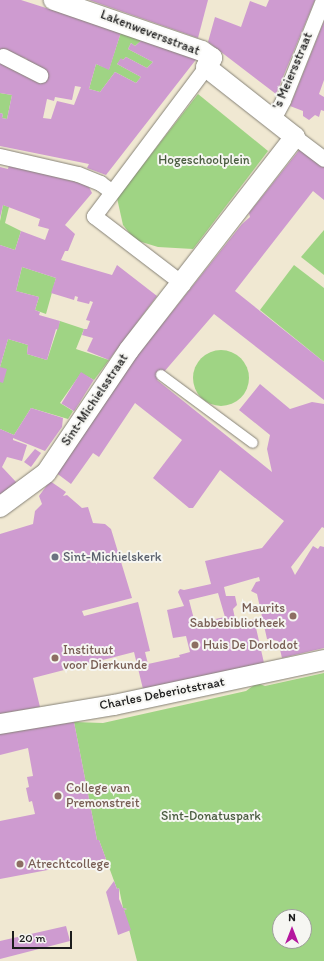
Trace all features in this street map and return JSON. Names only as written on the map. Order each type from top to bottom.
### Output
[{"type":"street","name":"Lakenweversstraat","points":[[54,0],[202,51],[212,58],[206,67]]},
{"type":"street","name":"'s Meiersstraat","points":[[273,119],[283,100],[323,0]]},
{"type":"street","points":[[3,56],[40,75]]},
{"type":"street","points":[[295,137],[183,284],[94,216],[111,191],[206,67],[324,159]]},
{"type":"street","points":[[0,156],[78,174],[100,183],[111,191]]},
{"type":"street","name":"Sint-Michielsstraat","points":[[0,507],[46,473],[183,284]]},
{"type":"street","name":"Charles Deberiotstraat","points":[[0,724],[114,705],[324,660]]},
{"type":"lane","points":[[161,375],[253,443]]},
{"type":"green space","points":[[121,32],[143,39],[135,46],[131,43],[128,49],[153,62],[147,68],[126,57],[123,60],[121,59],[117,64],[141,77],[136,83],[115,72],[100,92],[89,89],[96,64],[109,69]]},
{"type":"green space","points":[[0,93],[12,95],[7,119],[2,118],[3,114],[0,113]]},
{"type":"green space","name":"Hogeschoolplein","points":[[198,94],[268,151],[193,249],[158,247],[135,240],[123,225],[117,198]]},
{"type":"green space","points":[[3,205],[9,207],[5,223],[21,231],[15,250],[0,245],[0,221]]},
{"type":"green space","points":[[324,230],[324,275],[301,257]]},
{"type":"green space","points":[[294,265],[324,288],[324,362],[260,310]]},
{"type":"green space","points":[[22,267],[56,278],[46,314],[35,310],[39,297],[16,291]]},
{"type":"green space","points":[[60,321],[84,329],[76,349],[109,360],[94,380],[81,373],[60,403],[73,411],[68,419],[31,408],[14,435],[0,429],[0,367],[8,339],[28,345],[27,354],[47,360]]},
{"type":"green space","points":[[221,350],[232,352],[241,358],[247,367],[249,378],[247,389],[241,398],[232,404],[221,406],[210,404],[201,398],[195,389],[193,378],[195,367],[201,358],[210,352]]},
{"type":"green space","name":"Sint-Donatuspark","points":[[324,673],[324,961],[137,961],[124,910],[127,909],[123,908],[119,888],[117,889],[99,840],[97,840],[74,722],[103,723],[246,691],[257,683],[265,686]]},
{"type":"building","points":[[0,0],[21,0],[121,32],[109,70],[96,64],[89,89],[100,92],[115,72],[136,83],[141,77],[117,64],[121,58],[123,60],[126,57],[147,68],[153,62],[128,49],[131,43],[135,46],[143,39],[198,57],[106,175],[87,168],[89,164],[0,146],[0,113],[3,114],[2,118],[7,119],[12,95],[0,93]],"holes":[[[18,56],[27,59],[25,64]],[[25,64],[46,71],[48,78],[39,79]],[[75,86],[81,87],[74,105],[57,101],[51,119],[43,118],[47,99],[54,101],[55,97],[72,100]]]},
{"type":"building","points":[[89,0],[208,0],[198,38]]},
{"type":"building","points":[[269,0],[315,0],[276,94],[208,42],[215,17],[241,27],[250,1],[266,7]]},
{"type":"building","points":[[324,21],[324,80],[319,94],[324,97],[324,111],[321,110],[319,117],[315,115],[309,120],[303,116],[303,111],[290,106]]},
{"type":"building","points":[[300,149],[324,167],[324,200],[313,191],[235,291],[324,362],[324,400],[214,314],[157,380],[272,472],[267,449],[270,435],[239,410],[260,384],[290,409],[312,402],[324,404],[324,528],[322,527],[291,567],[295,575],[313,546],[318,549],[320,546],[324,547],[324,648],[282,658],[278,641],[267,639],[257,594],[251,591],[256,582],[260,581],[259,577],[224,587],[226,596],[235,596],[237,605],[233,609],[236,623],[254,619],[264,663],[143,689],[134,652],[33,678],[40,707],[0,714],[0,534],[33,524],[35,511],[42,504],[39,496],[50,481],[66,492],[63,496],[67,495],[82,508],[88,507],[93,523],[105,524],[111,529],[132,598],[82,611],[84,616],[138,602],[150,651],[145,652],[148,664],[180,657],[179,655],[190,652],[186,636],[173,638],[167,610],[184,606],[178,592],[180,589],[184,590],[211,584],[205,561],[262,548],[284,521],[220,470],[193,508],[189,508],[153,478],[182,440],[135,403],[99,457],[93,453],[71,484],[55,472],[132,362],[242,224],[250,217],[249,213]],"holes":[[[218,593],[225,617],[195,623],[189,600]]]},
{"type":"building","points":[[9,165],[88,185],[92,193],[65,225],[75,234],[68,251],[65,251],[61,260],[112,275],[117,265],[157,296],[109,360],[87,351],[93,338],[82,335],[84,329],[87,329],[90,321],[86,320],[93,302],[90,301],[89,304],[77,301],[78,297],[75,296],[74,300],[51,293],[56,278],[22,267],[16,291],[39,297],[35,310],[40,312],[39,315],[60,321],[58,330],[56,329],[47,360],[27,354],[28,345],[8,339],[0,367],[0,245],[15,250],[21,231],[45,240],[49,229],[38,226],[40,219],[3,205],[0,218],[0,167],[8,169]]},
{"type":"building","points":[[0,367],[7,369],[3,383],[0,382]]},
{"type":"building","points":[[81,372],[94,380],[74,411],[61,403]]},
{"type":"building","points":[[31,408],[63,418],[62,427],[45,451],[13,438],[13,440],[27,445],[22,461],[7,457],[2,467],[17,483],[0,496],[0,429],[14,435]]},
{"type":"building","points":[[35,449],[41,453],[31,467],[24,462]]},
{"type":"building","name":"College van Premonstreit","points":[[74,722],[97,840],[99,840],[106,859],[0,879],[0,821],[35,814],[32,801],[29,802],[26,788],[29,787],[27,777],[33,776],[28,748],[0,755],[0,733]]},
{"type":"building","points":[[114,881],[117,889],[119,888],[119,899],[123,908],[127,909],[124,910],[131,930],[118,935],[106,892]]},
{"type":"building","points":[[66,926],[70,941],[0,959],[0,941]]},
{"type":"place","name":"Sint-Michielskerk","points":[[55,557]]},
{"type":"place","name":"Maurits Sabbebibliotheek","points":[[293,616]]},
{"type":"place","name":"Huis De Dorlodot","points":[[195,645]]},
{"type":"place","name":"Instituut voor Dierkunde","points":[[55,658]]},
{"type":"place","name":"College van Premonstreit","points":[[58,796]]},
{"type":"place","name":"Atrechtcollege","points":[[20,864]]}]
